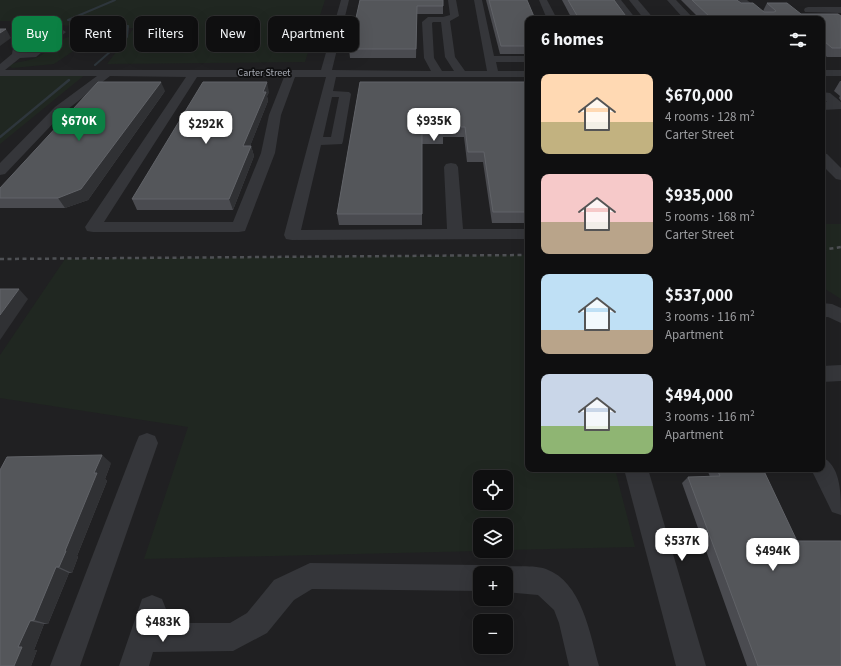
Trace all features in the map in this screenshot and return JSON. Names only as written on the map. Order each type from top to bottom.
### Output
[{"type":"street","points":[[345,0],[329,73],[327,94],[292,235],[525,234]]},
{"type":"street","points":[[438,73],[429,55],[427,22],[431,19],[444,20],[454,16],[452,0]]},
{"type":"street","points":[[478,0],[493,74]]},
{"type":"street","points":[[543,0],[551,16]]},
{"type":"street","points":[[616,0],[628,16]]},
{"type":"street","points":[[633,0],[646,16]]},
{"type":"street","points":[[742,0],[762,16]]},
{"type":"street","points":[[670,4],[679,9],[686,16]]},
{"type":"street","points":[[808,10],[839,12]]},
{"type":"street","points":[[444,20],[449,55],[468,79],[475,84],[525,84]]},
{"type":"street","points":[[0,69],[17,55]]},
{"type":"street","points":[[429,55],[449,55]]},
{"type":"street","points":[[490,59],[525,59]]},
{"type":"street","name":"Carter Street","points":[[0,73],[525,74]]},
{"type":"street","points":[[0,171],[59,110],[108,73]]},
{"type":"street","points":[[194,73],[93,227],[240,227],[268,153],[275,115],[291,73]]},
{"type":"street","points":[[315,141],[336,141],[346,99],[345,94],[327,94]]},
{"type":"street","points":[[825,95],[838,106],[825,106]]},
{"type":"street","points":[[825,160],[841,176]]},
{"type":"street","points":[[451,167],[455,234]]},
{"type":"street","points":[[825,310],[832,311],[841,316]]},
{"type":"street","points":[[825,374],[841,373]]},
{"type":"street","points":[[65,666],[147,442]]},
{"type":"street","points":[[637,472],[691,666]]},
{"type":"street","points":[[824,472],[841,503]]},
{"type":"street","points":[[143,638],[234,637],[257,623],[284,590],[310,576],[473,578]]},
{"type":"street","points":[[513,580],[544,582],[564,601],[584,663]]},
{"type":"street","points":[[134,666],[152,609]]},
{"type":"shaded area","points":[[0,0],[841,0],[841,666],[0,666]]},
{"type":"shaded area","points":[[0,0],[325,0],[320,16],[268,16],[268,52],[308,52],[305,62],[107,64],[116,52],[126,52],[126,39],[134,28],[126,28],[126,16],[70,16],[70,26],[62,25],[62,16],[12,16],[12,21],[0,21]]},
{"type":"shaded area","points":[[70,36],[70,52],[72,52],[54,64],[13,68],[8,66],[38,57],[45,52],[62,52],[62,40]]},
{"type":"shaded area","points":[[0,73],[87,73],[0,144]]},
{"type":"shaded area","points":[[825,224],[841,224],[841,299],[825,289]]},
{"type":"shaded area","points":[[525,255],[525,472],[616,472],[635,547],[513,550],[513,518],[473,518],[473,551],[144,559],[188,427],[0,398],[0,355],[65,259]]},
{"type":"building","points":[[360,0],[443,0],[443,6],[417,6],[416,49],[359,49],[359,16],[356,16]]},
{"type":"building","points":[[489,0],[527,0],[534,16],[525,16],[525,46],[501,46]]},
{"type":"building","points":[[568,0],[614,0],[626,16],[577,16]]},
{"type":"building","points":[[692,0],[737,0],[741,3],[753,3],[764,12],[776,11],[767,3],[787,3],[801,14],[838,14],[841,16],[841,48],[832,48],[825,42],[825,16],[709,16]]},
{"type":"building","points":[[0,29],[6,29],[0,33]]},
{"type":"building","points":[[98,82],[161,82],[81,189],[58,198],[0,198],[0,188]]},
{"type":"building","points":[[203,82],[267,82],[263,92],[266,92],[243,146],[251,146],[229,199],[132,199]]},
{"type":"building","points":[[360,82],[525,82],[525,212],[493,212],[484,152],[468,152],[465,127],[443,127],[443,134],[422,134],[422,214],[337,214]]},
{"type":"building","points":[[0,289],[19,289],[0,315]]},
{"type":"building","points":[[102,455],[94,473],[97,473],[66,551],[59,567],[56,567],[34,620],[30,621],[18,647],[22,647],[14,666],[0,666],[0,470],[7,457]]},
{"type":"building","points":[[718,472],[764,472],[797,541],[841,541],[841,666],[758,666],[688,477],[720,476]]},
{"type":"waterway","points":[[95,65],[127,37],[128,26],[68,20],[115,0]]},
{"type":"waterway","points":[[0,137],[69,80]]},
{"type":"railway","points":[[825,250],[841,247]]},
{"type":"railway","points":[[0,259],[525,255]]}]
